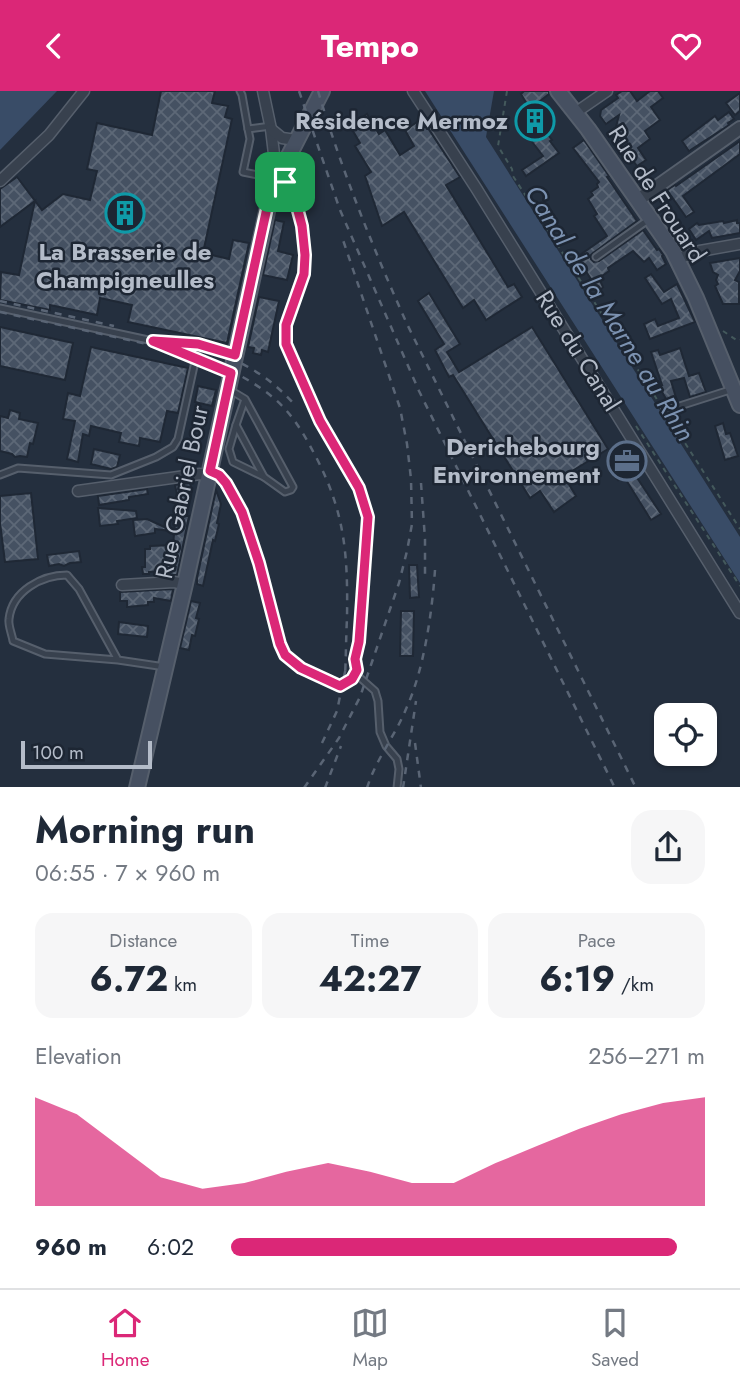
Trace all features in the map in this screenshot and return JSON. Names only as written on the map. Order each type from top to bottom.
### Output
[{"type":"main road","name":"Rue Gabriel Bour","points":[[137,787],[185,584],[267,208],[277,179],[322,91]]},
{"type":"main road","name":"Rue de Frouard","points":[[558,91],[578,111]]},
{"type":"main road","name":"Rue de Frouard","points":[[567,91],[680,258],[702,296],[738,388],[740,405]]},
{"type":"main road","name":"Rue de Frouard","points":[[641,199],[651,218],[680,258],[738,388]]},
{"type":"street","points":[[0,181],[48,135],[84,91]]},
{"type":"street","points":[[263,91],[271,127],[277,179],[292,188],[298,208]]},
{"type":"street","name":"Rue du Canal","points":[[413,91],[740,613]]},
{"type":"street","points":[[578,111],[607,91]]},
{"type":"street","points":[[271,127],[294,145]]},
{"type":"street","points":[[641,199],[740,128]]},
{"type":"street","points":[[273,142],[282,147],[294,145]]},
{"type":"street","points":[[680,258],[700,251],[740,244]]},
{"type":"street","points":[[78,491],[209,474]]},
{"type":"street","points":[[122,585],[174,582],[185,584]]},
{"type":"lane","points":[[240,91],[250,139],[243,172],[277,179]]},
{"type":"lane","points":[[248,129],[271,127]]},
{"type":"lane","points":[[298,208],[305,255],[304,274],[286,325],[286,344],[320,421],[359,488],[368,517],[359,642],[355,659],[358,676],[374,691],[378,701],[380,732],[386,746],[397,759],[397,787]]},
{"type":"lane","points":[[596,257],[651,218]]},
{"type":"lane","points":[[0,308],[153,341],[198,344],[235,355]]},
{"type":"lane","points":[[153,341],[231,373]]},
{"type":"lane","points":[[0,475],[18,468],[111,475],[156,457],[173,447],[178,439],[198,344]]},
{"type":"lane","points":[[664,411],[738,388]]},
{"type":"lane","points":[[228,389],[245,399],[293,487],[291,491],[285,492],[264,477],[233,462],[229,449],[245,399]]},
{"type":"lane","points":[[236,425],[264,477]]},
{"type":"lane","points":[[209,474],[219,475],[226,483],[242,512],[285,655],[301,668],[340,686],[352,679],[357,670]]},
{"type":"lane","points":[[118,660],[79,589],[67,575],[52,575],[28,587],[14,600],[9,621],[13,641],[45,655],[118,660],[165,667]]},
{"type":"path","points":[[506,91],[498,146],[512,169],[513,176],[740,529]]},
{"type":"path","points":[[717,333],[722,331],[740,340]]},
{"type":"path","points":[[719,554],[740,586]]},
{"type":"water","points":[[0,91],[57,91],[0,150]]},
{"type":"water","name":"Canal de la Marne au Rhin","points":[[425,91],[494,91],[486,137],[740,537],[740,583]]},
{"type":"building","name":"La Brasserie de Champigneulles","points":[[161,91],[215,91],[212,103],[228,106],[225,117],[232,119],[203,253],[229,259],[233,240],[249,243],[227,343],[128,322],[132,305],[100,298],[97,315],[50,305],[50,310],[0,300],[1,272],[19,275],[35,201],[0,227],[0,189],[17,177],[42,210],[63,194],[90,200],[97,171],[87,169],[97,123],[152,135]]},
{"type":"building","name":"Résidence Mermoz","points":[[524,91],[549,91],[549,94],[535,105],[546,120],[540,124],[559,153],[526,176],[522,170],[543,156],[526,134],[532,129],[520,113],[528,106],[521,94]]},
{"type":"building","points":[[622,91],[630,91],[637,101],[650,91],[658,91],[663,98],[651,107],[660,120],[645,131],[650,139],[638,148],[646,160],[637,166],[614,135],[619,115],[606,124],[600,116],[601,110],[618,98],[616,95]]},
{"type":"building","points":[[740,93],[740,111],[735,115],[726,103]]},
{"type":"building","points":[[729,112],[734,119],[729,125],[689,151],[682,141],[715,116],[718,120]]},
{"type":"building","points":[[367,114],[379,134],[385,130],[400,155],[414,146],[405,130],[422,119],[460,177],[446,185],[508,287],[514,284],[522,297],[486,320],[474,300],[463,308],[404,212],[382,226],[365,176],[371,172],[355,146],[360,143],[350,126]]},
{"type":"building","points":[[584,140],[637,221],[593,253],[591,259],[594,262],[599,261],[643,230],[657,250],[659,249],[666,264],[657,270],[649,258],[644,262],[633,251],[608,268],[609,271],[599,278],[603,287],[599,292],[577,257],[607,236],[594,216],[597,214],[588,199],[599,182],[573,148]]},
{"type":"building","points":[[740,141],[740,154],[683,196],[694,212],[686,217],[667,190]]},
{"type":"building","points":[[275,220],[284,222],[278,251],[293,255],[287,280],[263,275]]},
{"type":"building","points":[[737,220],[737,223],[740,223],[740,233],[712,238],[709,231],[696,240],[689,229],[697,223],[699,225]]},
{"type":"building","points":[[740,258],[740,271],[735,280],[739,282],[739,304],[723,304],[715,286],[718,284],[718,275],[713,272],[710,263]]},
{"type":"building","points":[[651,274],[664,292],[677,284],[695,322],[650,339],[644,324],[655,319],[658,326],[679,318],[671,299],[662,304],[645,278]]},
{"type":"building","points":[[429,293],[460,344],[447,352],[459,372],[532,327],[608,449],[564,476],[576,496],[554,512],[540,491],[530,498],[453,375],[449,377],[435,350],[444,344],[418,301]]},
{"type":"building","points":[[259,297],[279,301],[268,352],[262,350],[261,355],[253,353],[254,348],[248,347]]},
{"type":"building","points":[[0,327],[73,343],[65,380],[0,366]]},
{"type":"building","points":[[91,347],[188,368],[178,413],[167,411],[160,442],[140,438],[139,446],[119,442],[121,433],[91,426],[89,436],[83,434],[78,462],[67,459],[75,421],[63,419],[68,393],[80,396]]},
{"type":"building","points":[[680,348],[689,376],[699,373],[706,392],[690,397],[684,378],[671,381],[677,401],[669,404],[658,385],[662,385],[651,352],[658,350],[660,355]]},
{"type":"building","points":[[198,386],[216,390],[212,406],[195,402]]},
{"type":"building","points":[[10,410],[20,413],[19,419],[38,423],[27,457],[15,457],[0,451],[0,416],[8,418]]},
{"type":"building","points":[[723,423],[726,434],[730,433],[738,456],[725,460],[715,426]]},
{"type":"building","points":[[94,449],[120,455],[117,467],[111,469],[91,464]]},
{"type":"building","points":[[626,461],[661,514],[651,520],[623,475],[618,480],[610,472]]},
{"type":"building","points":[[190,483],[192,491],[186,516],[189,516],[177,575],[163,575],[163,571],[143,574],[145,549],[150,549],[150,546],[173,545],[177,503],[174,503],[177,494],[175,485]]},
{"type":"building","points":[[147,489],[148,494],[99,505],[98,496]]},
{"type":"building","points":[[216,490],[221,504],[219,524],[203,586],[197,584],[197,578]]},
{"type":"building","points":[[31,493],[38,559],[5,562],[0,496]]},
{"type":"building","points":[[98,508],[136,511],[137,518],[100,526]]},
{"type":"building","points":[[147,519],[171,531],[155,529],[155,533],[135,536],[133,520]]},
{"type":"building","points":[[79,551],[81,562],[49,566],[47,555]]},
{"type":"building","points":[[409,565],[417,565],[419,597],[410,598]]},
{"type":"building","points":[[173,589],[171,601],[154,598],[154,602],[148,602],[148,605],[127,607],[127,601],[120,601],[120,592]]},
{"type":"building","points":[[191,601],[200,603],[196,618],[199,619],[189,650],[180,648]]},
{"type":"building","points":[[401,611],[414,611],[413,656],[400,656]]},
{"type":"building","points":[[119,622],[148,626],[147,637],[118,634]]},
{"type":"railway","points":[[299,91],[340,210],[419,391],[615,787]]},
{"type":"railway","points":[[318,91],[359,209],[407,324],[636,787]]},
{"type":"railway","points":[[305,787],[339,738],[360,697],[399,583],[412,524],[411,479],[400,408],[343,240]]},
{"type":"railway","points":[[0,301],[114,326]]},
{"type":"railway","points":[[0,312],[195,356],[252,382],[282,406],[299,427],[316,457],[339,516],[347,574],[345,676]]},
{"type":"railway","points":[[176,341],[225,356],[255,371],[269,380],[294,404]]},
{"type":"railway","points":[[421,483],[425,578]]},
{"type":"railway","points":[[367,787],[375,767],[402,719],[418,677],[429,623],[435,570]]},
{"type":"railway","points":[[322,743],[337,711],[346,667]]},
{"type":"railway","points":[[403,787],[416,701]]},
{"type":"railway","points":[[415,743],[421,787]]},
{"type":"railway","points":[[325,787],[341,746]]},
{"type":"place","name":"Résidence Mermoz","points":[[535,121]]},
{"type":"place","name":"La Brasserie de Champigneulles","points":[[125,213]]},
{"type":"place","name":"Derichebourg Environnement","points":[[627,461]]},
{"type":"route","points":[[277,179],[285,182],[292,188],[298,208],[305,255],[304,274],[286,325],[286,344],[320,421],[359,488],[368,517],[359,642],[355,659],[357,670],[352,679],[340,686],[301,668],[285,655],[242,512],[226,483],[219,475],[210,471],[231,373],[153,341],[198,344],[235,355],[270,198],[277,179]]}]
